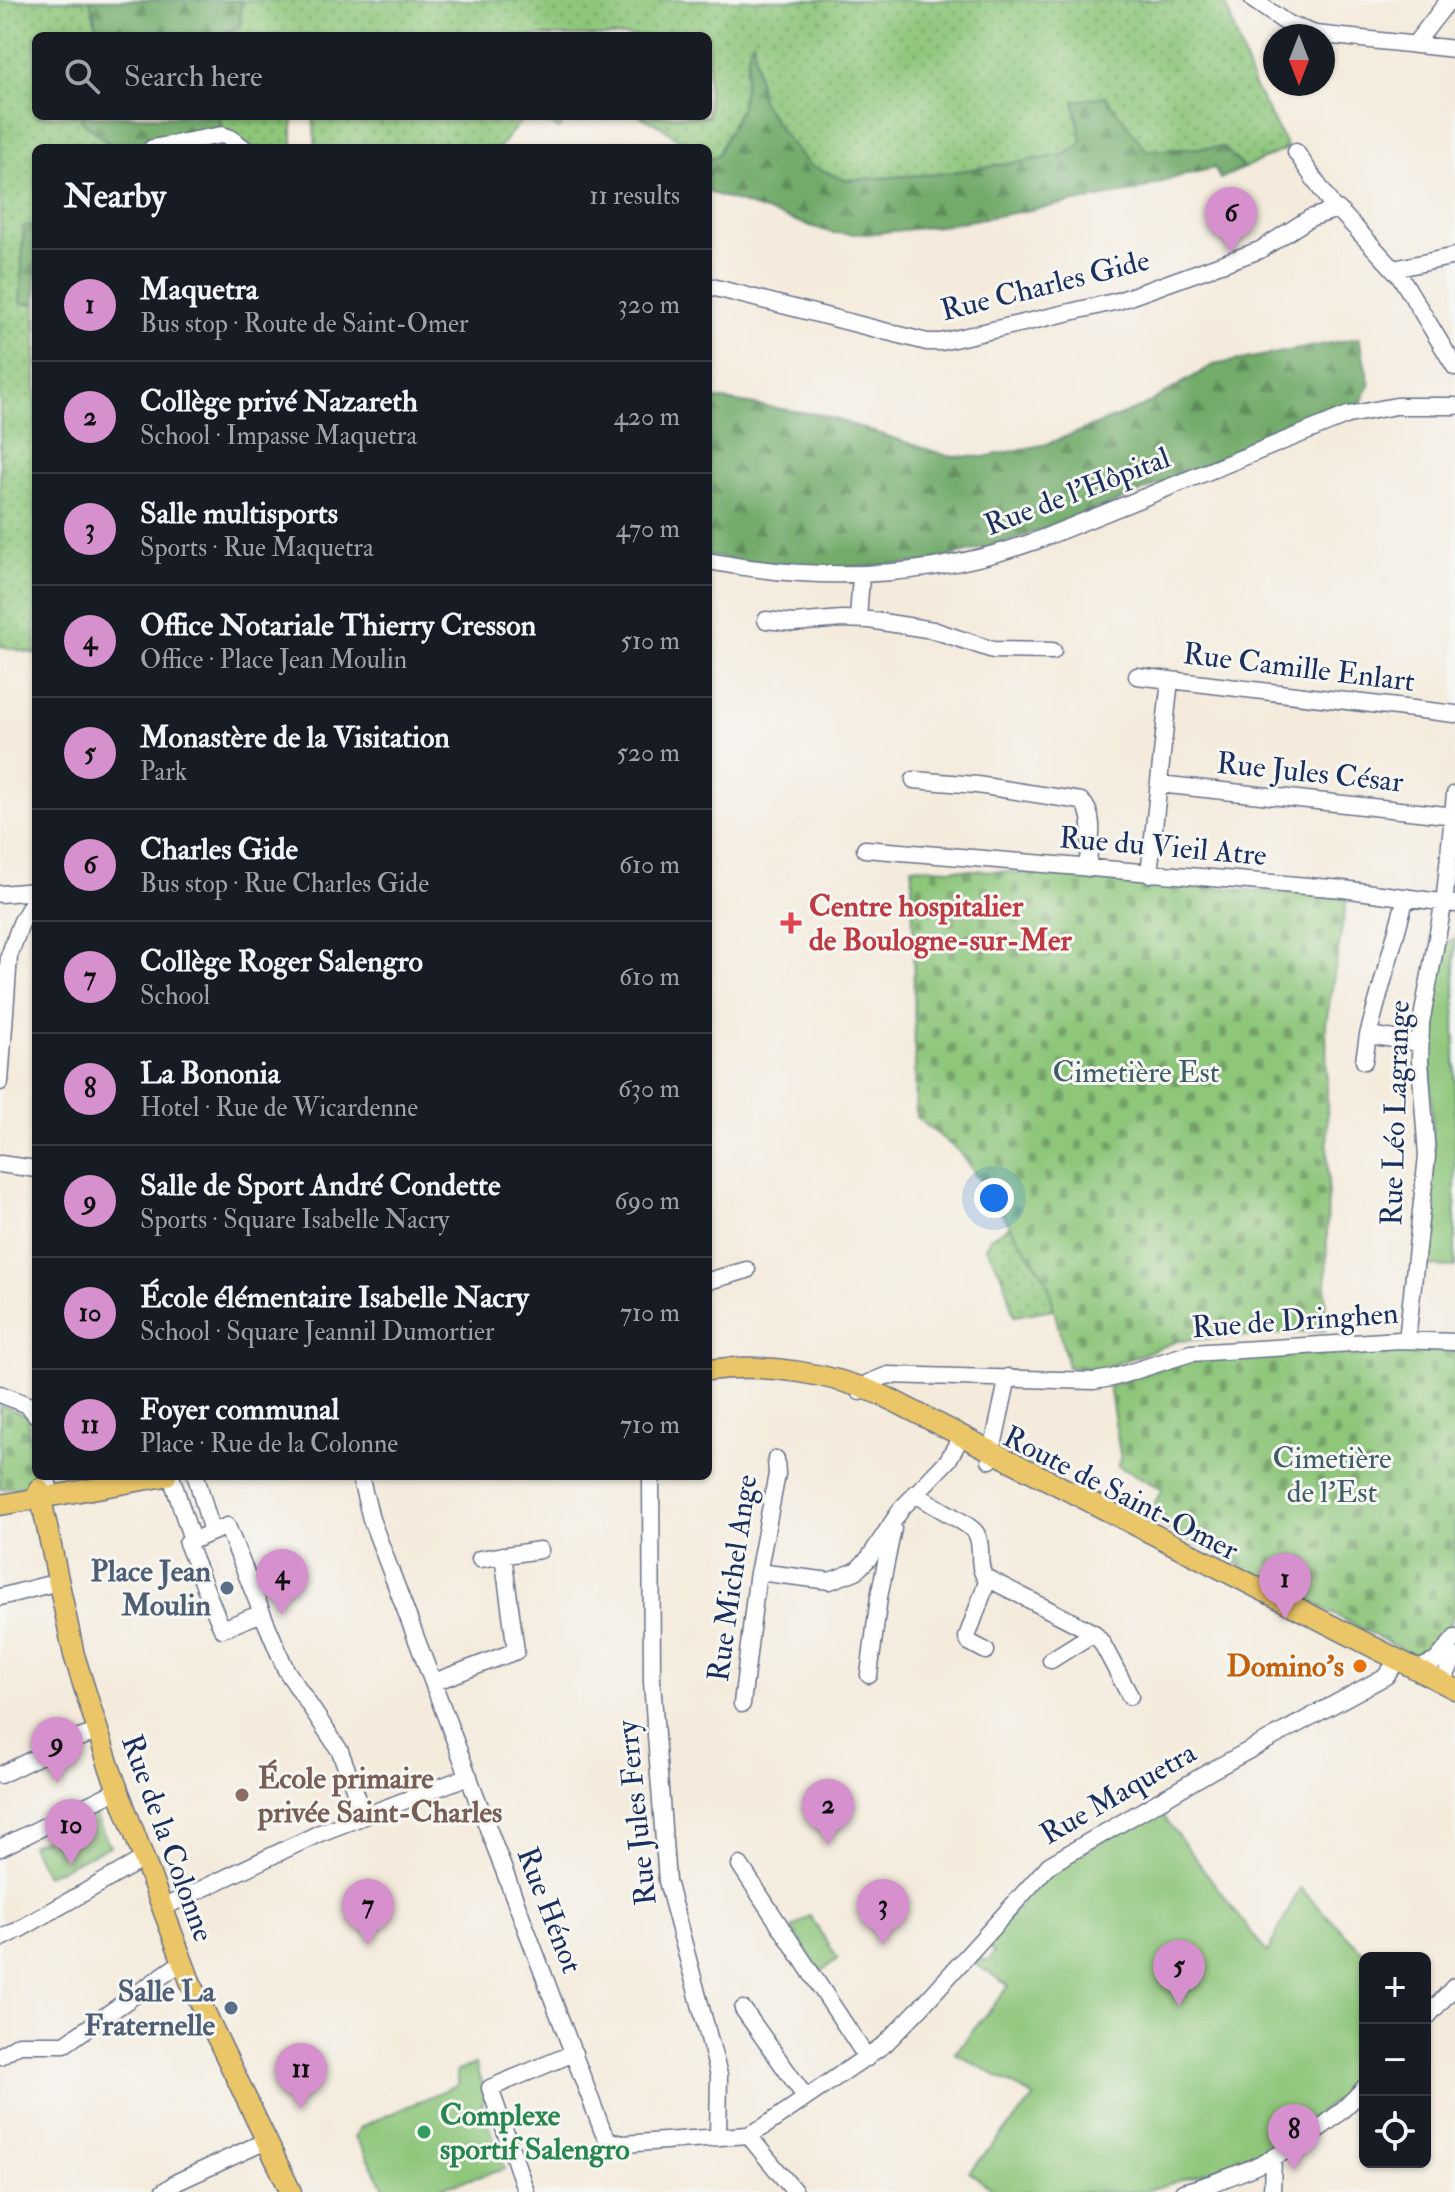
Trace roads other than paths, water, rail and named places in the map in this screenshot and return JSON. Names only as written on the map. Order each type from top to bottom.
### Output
[{"type":"main road","name":"Route de Saint-Omer","points":[[712,1370],[764,1368],[866,1386],[960,1439],[1429,1681]]},
{"type":"main road","points":[[0,1496],[91,1480]]},
{"type":"main road","points":[[0,1505],[45,1489],[130,1480]]},
{"type":"main road","name":"Rue de la Colonne","points":[[45,1489],[58,1582],[74,1655],[97,1732],[182,1962],[291,2192]]},
{"type":"street","points":[[1253,0],[1303,31],[1455,49]]},
{"type":"street","points":[[1414,45],[1449,0]]},
{"type":"street","points":[[174,144],[222,135],[239,144]]},
{"type":"street","points":[[1296,152],[1337,209],[1394,269],[1455,367]]},
{"type":"street","name":"Rue Charles Gide","points":[[712,287],[927,342],[941,342],[1118,301],[1260,250],[1310,218],[1337,209]]},
{"type":"street","points":[[1394,269],[1455,256]]},
{"type":"street","name":"Rue de l'Hôpital","points":[[712,562],[792,574],[861,576],[941,567],[1011,549],[1103,515],[1348,415],[1396,406],[1452,403]]},
{"type":"street","points":[[858,619],[861,576]]},
{"type":"street","points":[[766,620],[793,623],[858,619],[933,630],[993,650],[1053,651]]},
{"type":"street","name":"Rue Camille Enlart","points":[[1137,676],[1455,714]]},
{"type":"street","points":[[1149,874],[1170,680]]},
{"type":"street","points":[[914,780],[977,785],[1081,801],[1088,807],[1091,818],[1087,868]]},
{"type":"street","name":"Rue Jules César","points":[[1159,784],[1454,816]]},
{"type":"street","name":"Rue Léo Lagrange","points":[[1407,1340],[1427,1156],[1420,1043],[1422,1009],[1449,903],[1455,794]]},
{"type":"street","name":"Rue du Vieil Atre","points":[[865,849],[1343,889],[1449,903]]},
{"type":"street","points":[[0,894],[32,894]]},
{"type":"street","points":[[1364,1061],[1368,1035],[1406,897]]},
{"type":"street","points":[[0,1082],[9,956],[32,902]]},
{"type":"street","points":[[1368,1035],[1420,1043]]},
{"type":"street","points":[[0,1164],[32,1168]]},
{"type":"street","points":[[712,1280],[747,1270]]},
{"type":"street","name":"Rue de Dringhen","points":[[866,1386],[888,1375],[1100,1381],[1185,1354],[1206,1351],[1407,1340],[1455,1342]]},
{"type":"street","points":[[991,1455],[1008,1377]]},
{"type":"street","points":[[0,1394],[28,1405],[32,1410]]},
{"type":"street","points":[[758,1572],[824,1581],[846,1577],[865,1563],[896,1515],[948,1460],[960,1439]]},
{"type":"street","name":"Rue Michel Ange","points":[[742,1704],[758,1572],[777,1479],[776,1459]]},
{"type":"street","points":[[170,1480],[192,1540]]},
{"type":"street","points":[[197,1480],[212,1532]]},
{"type":"street","name":"Rue Hénot","points":[[361,1480],[371,1519],[603,2132],[609,2141],[617,2144],[748,2135]]},
{"type":"street","name":"Rue Jules Ferry","points":[[651,1480],[652,1682],[668,1887],[718,2068],[721,2088],[718,2137]]},
{"type":"street","points":[[915,1493],[973,1529],[979,1541],[980,1568],[988,1579],[1094,1633],[1130,1696]]},
{"type":"street","points":[[869,1675],[879,1597],[896,1515]]},
{"type":"street","points":[[262,1613],[222,1629],[187,1543],[227,1526],[286,1670],[340,1751],[364,1815]]},
{"type":"street","points":[[480,1559],[540,1550]]},
{"type":"street","points":[[434,1682],[516,1651],[503,1555]]},
{"type":"street","points":[[986,1651],[969,1642],[967,1637],[988,1579]]},
{"type":"street","points":[[0,1597],[58,1582]]},
{"type":"street","points":[[1051,1660],[1094,1633]]},
{"type":"street","name":"Rue Maquetra","points":[[748,2135],[867,2058],[921,2007],[1049,1865],[1209,1772],[1386,1676],[1429,1681],[1436,1661],[1455,1638]]},
{"type":"street","points":[[1429,1681],[1455,1656]]},
{"type":"street","points":[[0,1775],[73,1740],[97,1732]]},
{"type":"street","points":[[162,1908],[320,1833],[469,1776]]},
{"type":"street","points":[[1,1845],[118,1790]]},
{"type":"street","points":[[11,1933],[143,1859]]},
{"type":"street","points":[[740,1865],[867,2058]]},
{"type":"street","points":[[0,2056],[19,2044],[65,2044],[182,1962]]},
{"type":"street","points":[[1431,2012],[1455,1986]]},
{"type":"street","points":[[743,2009],[806,2098]]},
{"type":"street","points":[[526,2192],[490,2088],[574,2053]]},
{"type":"street","points":[[1183,2192],[1240,2174],[1273,2159],[1320,2129],[1359,2093]]},
{"type":"street","points":[[748,2135],[795,2192]]},
{"type":"street","points":[[163,2192],[177,2182],[266,2141]]},
{"type":"street","points":[[1272,2192],[1273,2159]]},
{"type":"place","name":"Charles Gide","points":[[1231,253]]},
{"type":"place","name":"Centre hospitalier de Boulogne-sur-Mer","points":[[791,923]]},
{"type":"place","name":"Place Jean Moulin","points":[[227,1588]]},
{"type":"place","name":"Office Notariale Thierry Cresson","points":[[282,1615]]},
{"type":"place","name":"Maquetra","points":[[1285,1619]]},
{"type":"place","name":"Domino's","points":[[1360,1666]]},
{"type":"place","name":"Salle de Sport André Condette","points":[[57,1783]]},
{"type":"place","name":"École primaire privée Saint-Charles","points":[[242,1795]]},
{"type":"place","name":"Collège privé Nazareth","points":[[828,1845]]},
{"type":"place","name":"École élémentaire Isabelle Nacry","points":[[71,1865]]},
{"type":"place","name":"Collège Roger Salengro","points":[[368,1945]]},
{"type":"place","name":"Salle multisports","points":[[883,1945]]},
{"type":"place","name":"Monastère de la Visitation","points":[[1179,2006]]},
{"type":"place","name":"Salle La Fraternelle","points":[[231,2008]]},
{"type":"place","name":"Foyer communal","points":[[301,2109]]},
{"type":"place","name":"Complexe sportif Salengro","points":[[424,2132]]},
{"type":"place","name":"La Bononia","points":[[1294,2170]]},
{"type":"park label","name":"Cimetière Est","points":[[1136,1072]]},
{"type":"park label","name":"Cimetière de l'Est","points":[[1332,1475]]}]
